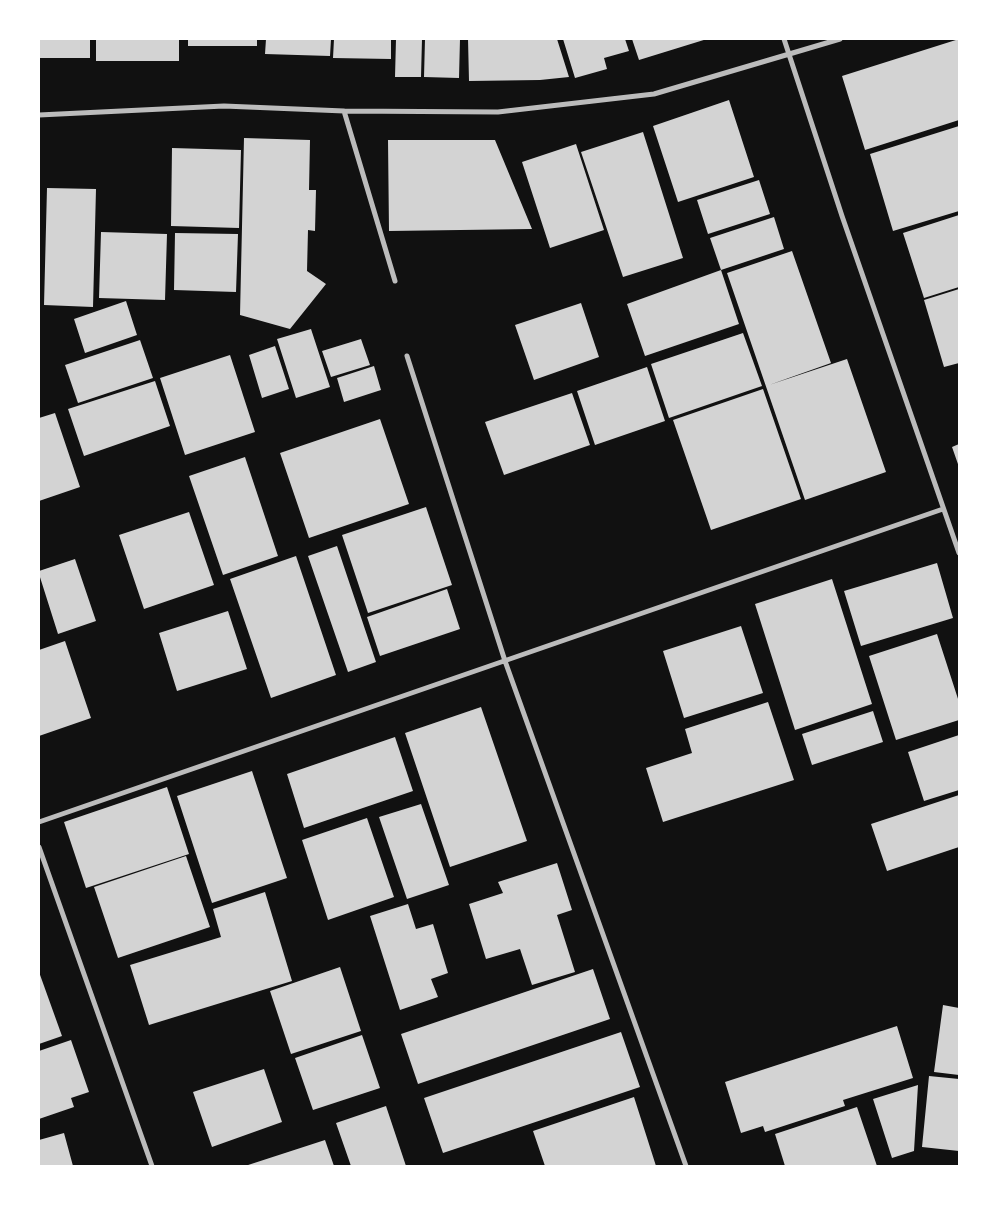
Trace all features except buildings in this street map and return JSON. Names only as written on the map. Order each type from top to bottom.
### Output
[{"type":"street","points":[[784,39],[842,216],[959,553]]},
{"type":"street","points":[[39,115],[224,106],[344,111],[498,112],[654,94],[840,39]]},
{"type":"street","points":[[344,111],[395,281]]},
{"type":"street","points":[[407,356],[505,660],[686,1166]]},
{"type":"street","points":[[39,822],[944,509]]},
{"type":"street","points":[[39,847],[152,1166]]}]
